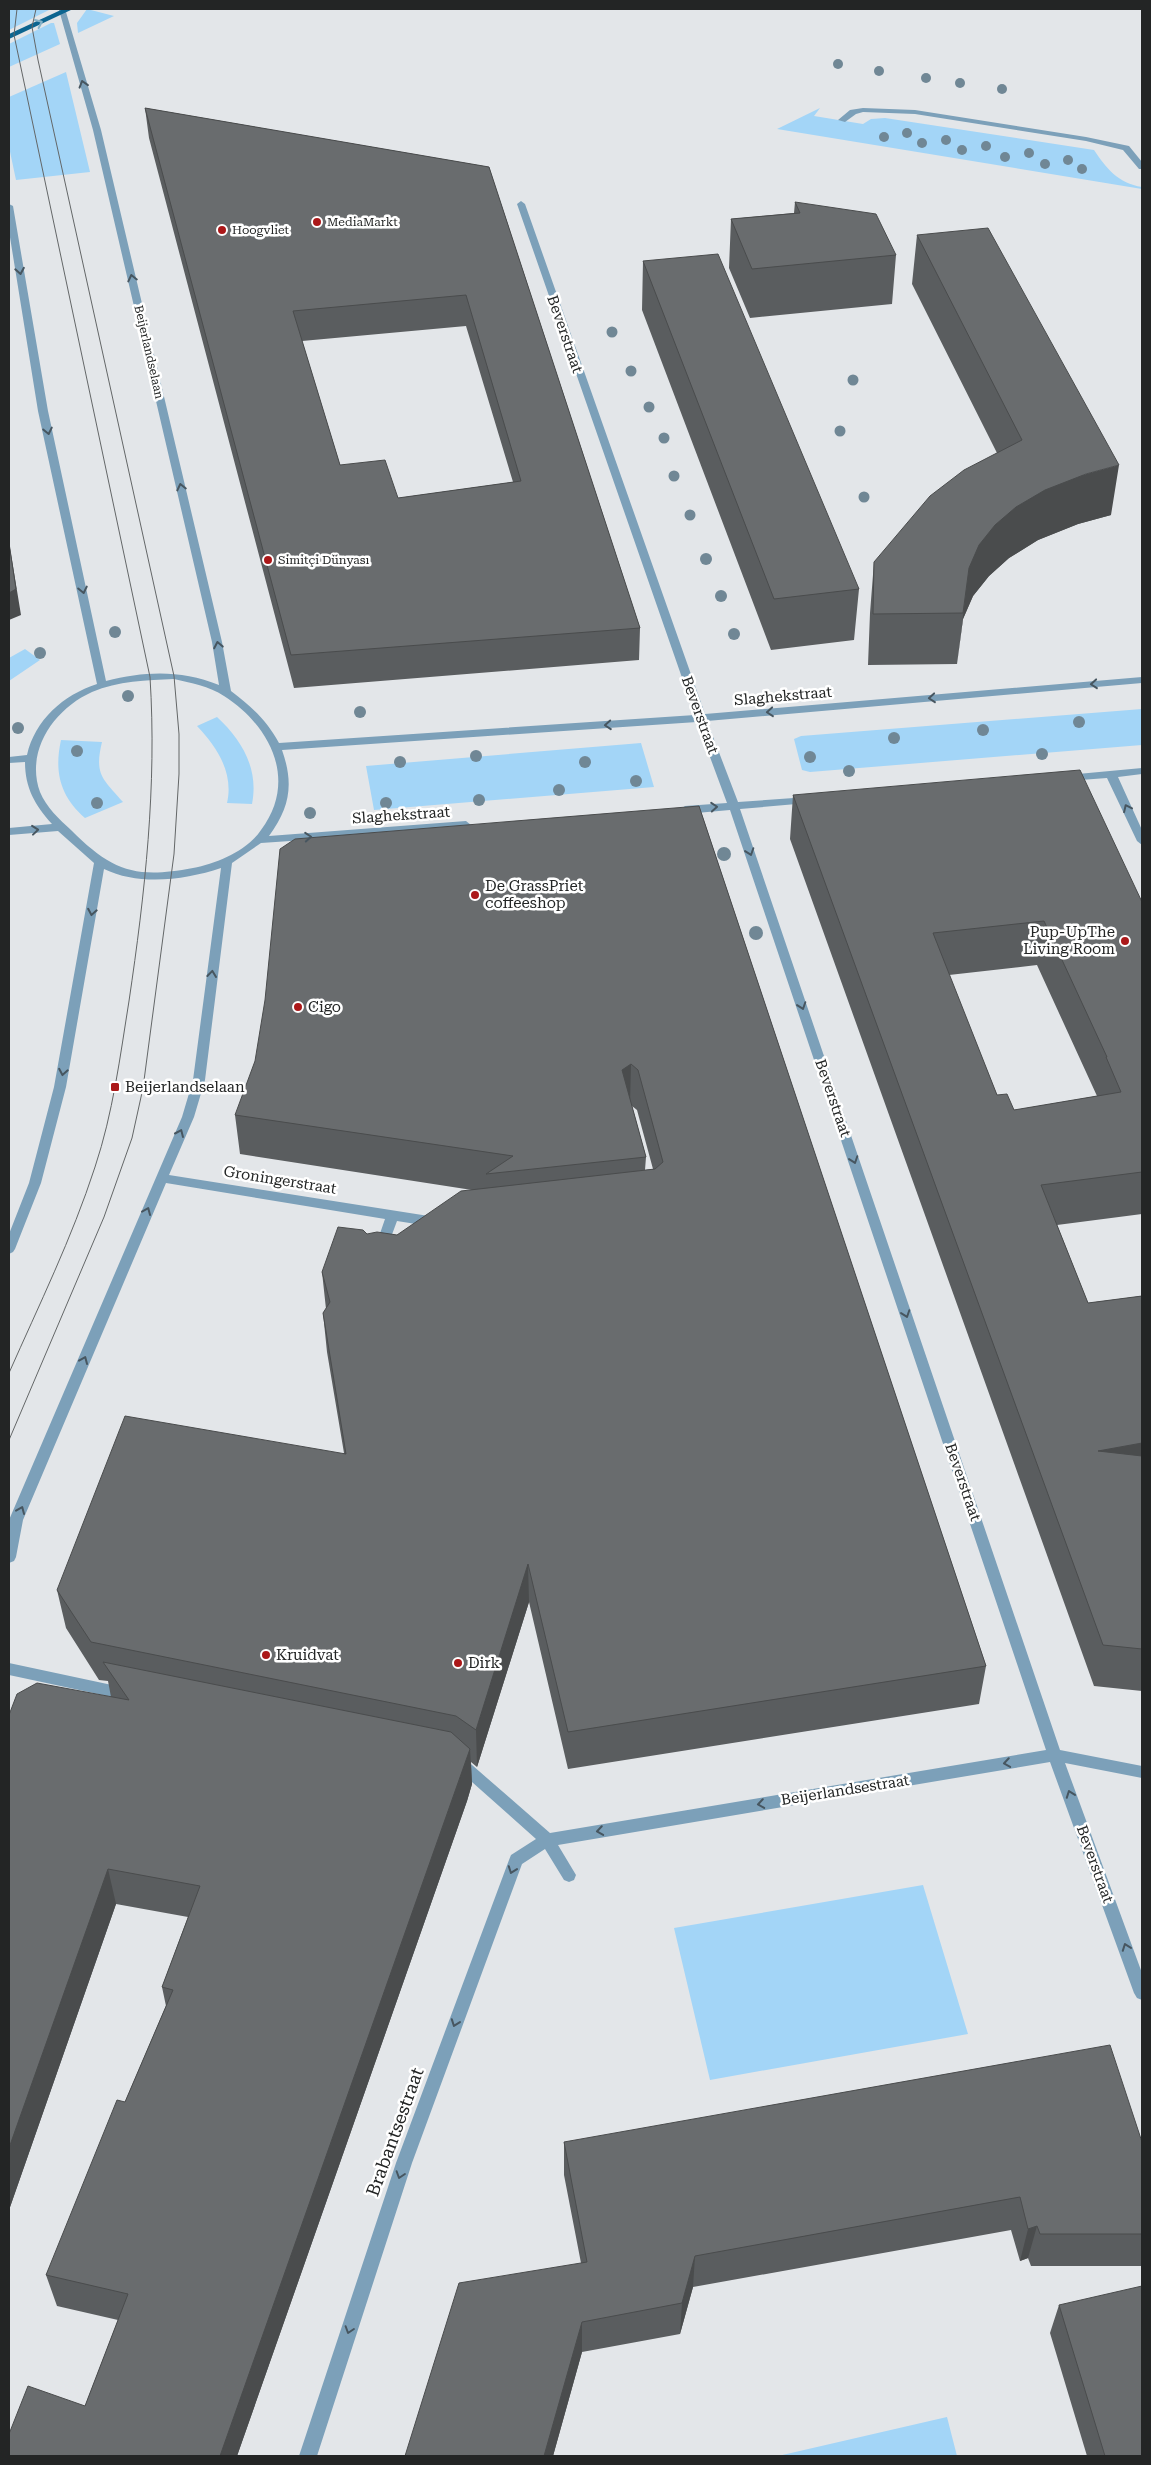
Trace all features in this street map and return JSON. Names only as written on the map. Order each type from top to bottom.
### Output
[{"type":"main road","points":[[9,37],[65,11]]},
{"type":"street","name":"Beijerlandselaan","points":[[65,11],[97,130],[217,642],[226,693]]},
{"type":"street","points":[[842,120],[853,112],[863,110],[915,112],[1086,139],[1126,148],[1142,167]]},
{"type":"street","name":"Beverstraat","points":[[521,204],[701,718],[734,806],[1055,1755],[1142,1993]]},
{"type":"street","points":[[9,206],[43,411],[102,685]]},
{"type":"street","points":[[174,676],[196,681],[226,693],[264,726],[276,747],[283,766],[284,796],[271,826],[259,840],[227,862],[193,872],[147,875],[122,873],[99,864],[42,806],[34,792],[30,770],[39,735],[52,717],[77,696],[102,685],[127,679],[174,676]]},
{"type":"street","name":"Slaghekstraat","points":[[276,747],[701,718],[1142,680]]},
{"type":"street","points":[[9,760],[32,758]]},
{"type":"street","points":[[1053,779],[1142,772]]},
{"type":"street","points":[[1111,774],[1142,841]]},
{"type":"street","points":[[675,810],[821,798]]},
{"type":"street","name":"Slaghekstraat","points":[[259,840],[476,824]]},
{"type":"street","points":[[9,832],[61,827]]},
{"type":"street","points":[[9,1557],[16,1520],[188,1116],[199,1080],[227,862]]},
{"type":"street","points":[[9,1249],[35,1182],[60,1086],[99,864]]},
{"type":"street","name":"Groningerstraat","points":[[161,1178],[452,1225]]},
{"type":"street","points":[[377,1260],[393,1215]]},
{"type":"street","points":[[9,1669],[142,1698]]},
{"type":"street","name":"Beijerlandsestraat","points":[[548,1840],[1055,1755],[1121,1770],[1142,1772]]},
{"type":"street","points":[[449,1759],[458,1761],[548,1840],[569,1875]]},
{"type":"street","name":"Brabantsestraat","points":[[308,2456],[404,2162],[516,1860],[548,1840]]},
{"type":"shaded area","points":[[9,9],[51,9],[9,30]]},
{"type":"shaded area","points":[[87,9],[114,16],[78,33],[77,23]]},
{"type":"shaded area","points":[[54,23],[60,44],[9,67],[9,44]]},
{"type":"shaded area","points":[[66,72],[90,172],[16,180],[9,147],[9,97]]},
{"type":"shaded area","points":[[820,108],[814,116],[863,124],[871,119],[885,118],[1094,150],[1120,179],[1142,187],[1142,189],[777,129]]},
{"type":"shaded area","points":[[25,649],[40,660],[9,681],[9,658]]},
{"type":"shaded area","points":[[1142,709],[1142,745],[810,772],[802,770],[794,739],[801,736]]},
{"type":"shaded area","points":[[217,717],[241,745],[251,767],[254,791],[252,804],[227,803],[229,792],[226,771],[217,752],[197,726]]},
{"type":"shaded area","points":[[61,740],[102,742],[99,762],[102,776],[123,802],[85,818],[77,810],[61,783],[58,763]]},
{"type":"shaded area","points":[[641,743],[654,787],[374,810],[366,766]]},
{"type":"shaded area","points":[[923,1885],[968,2034],[710,2080],[674,1928]]},
{"type":"shaded area","points":[[947,2417],[957,2456],[778,2456]]},
{"type":"building","points":[[145,108],[489,167],[640,628],[291,655]],"holes":[[[466,295],[521,481],[398,498],[385,460],[340,465],[293,311]]]},
{"type":"building","points":[[795,202],[876,214],[896,255],[752,269],[731,219],[800,213]]},
{"type":"building","points":[[988,228],[1119,465],[1086,474],[1045,490],[1016,507],[995,525],[979,545],[969,568],[963,613],[873,614],[874,562],[930,496],[964,470],[1022,440],[917,235]]},
{"type":"building","points":[[718,254],[859,589],[774,599],[643,261]]},
{"type":"building","points":[[9,543],[16,589],[9,593]]},
{"type":"building","points":[[1080,770],[1142,902],[1142,1172],[1041,1185],[1088,1303],[1142,1296],[1142,1443],[1098,1451],[1142,1456],[1142,1649],[1103,1645],[793,795]],"holes":[[[1044,921],[1107,1057],[1121,1092],[1014,1110],[1007,1094],[997,1095],[933,933]]]},
{"type":"building","points":[[699,806],[986,1666],[568,1732],[528,1564],[476,1730],[456,1716],[91,1642],[57,1590],[125,1416],[346,1454],[323,1313],[330,1302],[322,1272],[338,1227],[363,1230],[367,1234],[377,1232],[397,1235],[461,1191],[655,1169],[663,1162],[638,1070],[631,1064],[622,1070],[646,1157],[486,1174],[513,1156],[235,1115],[255,1061],[265,1000],[280,849],[295,839]]},
{"type":"building","points":[[103,1662],[451,1732],[470,1749],[220,2456],[9,2456],[9,2434],[28,2386],[85,2406],[128,2294],[46,2275],[117,2100],[125,2102],[173,1990],[162,1987],[200,1886],[108,1869],[9,2148],[9,1715],[17,1694],[37,1683],[129,1700]]},
{"type":"building","points":[[1110,2045],[1142,2142],[1142,2234],[1040,2234],[1037,2226],[1028,2229],[1020,2197],[695,2256],[682,2303],[582,2322],[544,2456],[405,2456],[459,2283],[587,2262],[564,2142]]},
{"type":"building","points":[[1142,2286],[1142,2456],[1105,2456],[1059,2305]]},
{"type":"tram line","points":[[9,1373],[76,1220],[107,1126],[129,1001],[145,880],[152,758],[150,677],[14,35],[17,9]]},
{"type":"tram line","points":[[9,1440],[104,1217],[132,1138],[143,1088],[174,854],[179,774],[179,734],[174,676],[38,60],[32,27],[36,9]]},
{"type":"place","name":"MediaMarkt","points":[[317,222]]},
{"type":"place","name":"Hoogvliet","points":[[222,230]]},
{"type":"place","name":"Simitçi Dünyası","points":[[268,560]]},
{"type":"place","name":"De GrassPriet coffeeshop","points":[[475,895]]},
{"type":"place","name":"Pup-UpThe Living Room","points":[[1125,941]]},
{"type":"place","name":"Cigo","points":[[298,1007]]},
{"type":"place","name":"Beijerlandselaan","points":[[115,1087]]},
{"type":"place","name":"Kruidvat","points":[[266,1655]]},
{"type":"place","name":"Dirk","points":[[458,1663]]}]
